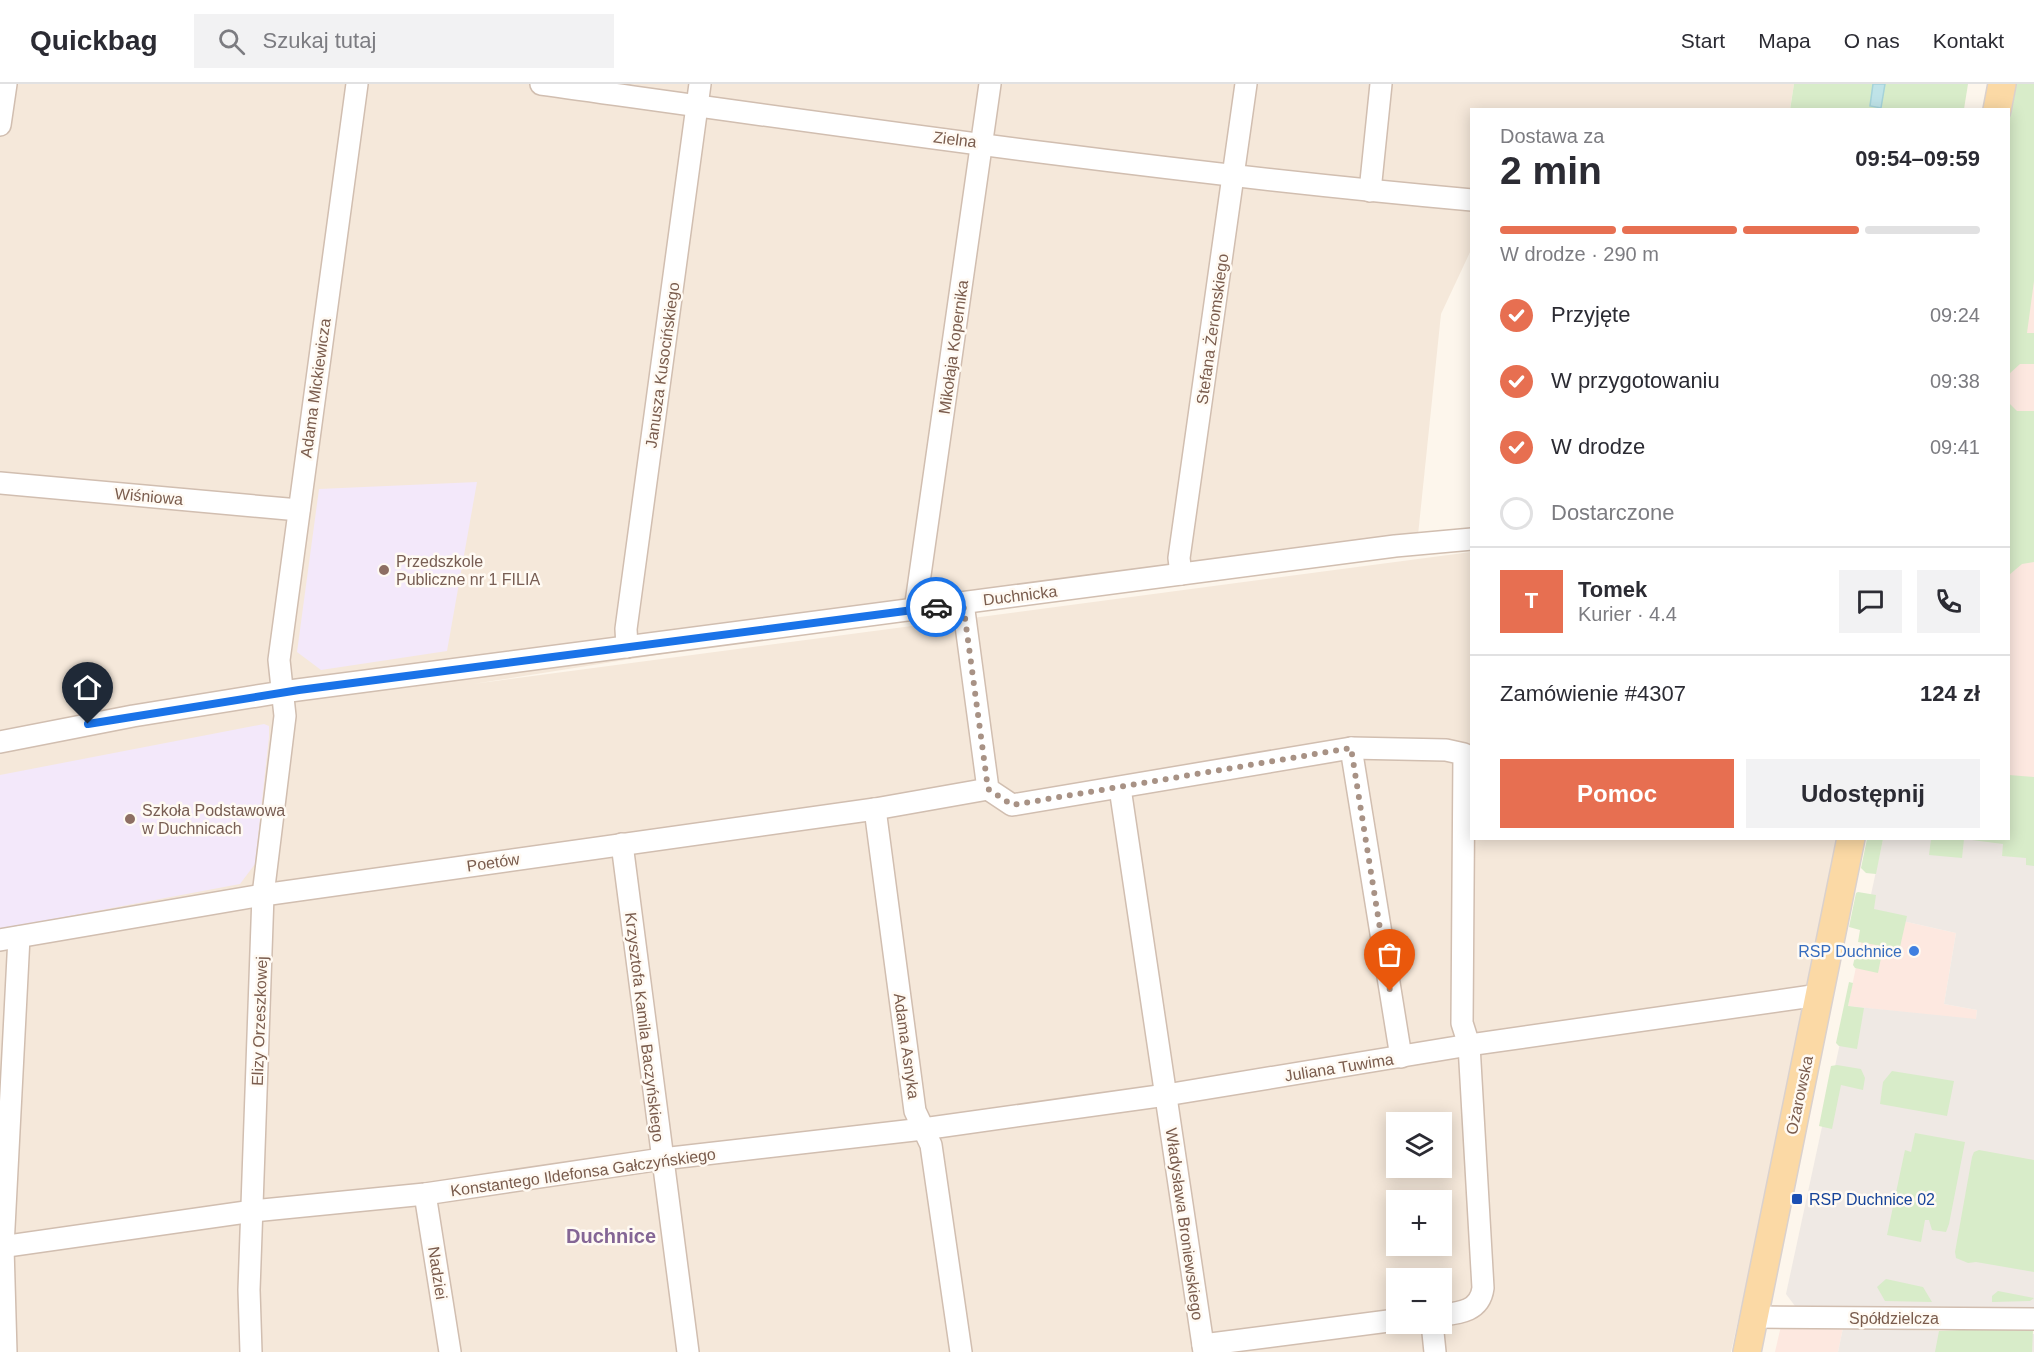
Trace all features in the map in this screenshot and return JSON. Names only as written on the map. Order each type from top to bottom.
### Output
[{"type":"main road","points":[[1997,108],[2002,84]]},
{"type":"main road","name":"Ożarowska","points":[[1747,1352],[1851,840]]},
{"type":"street","points":[[0,125],[6,84]]},
{"type":"street","name":"Adama Mickiewicza","points":[[282,692],[279,660],[357,84]]},
{"type":"street","name":"Zielna","points":[[541,84],[1233,174],[1370,191],[1470,200]]},
{"type":"street","name":"Janusza Kusocińskiego","points":[[627,647],[627,617],[700,84]]},
{"type":"street","name":"Mikołaja Kopernika","points":[[915,610],[990,84]]},
{"type":"street","name":"Stefana Żeromskiego","points":[[1181,574],[1179,558],[1246,84]]},
{"type":"street","points":[[1370,191],[1382,84]]},
{"type":"street","name":"Wiśniowa","points":[[0,483],[298,510]]},
{"type":"street","name":"Duchnicka","points":[[0,742],[133,716],[282,692],[1181,574],[1470,539]]},
{"type":"street","points":[[963,603],[988,789],[1012,805],[1351,748],[1446,750],[1464,754],[1462,1023],[1469,1044],[1483,1288],[1482,1296],[1474,1307],[1463,1313],[1452,1314]]},
{"type":"street","name":"Elizy Orzeszkowej","points":[[251,1352],[249,1290],[263,895],[285,716],[282,692]]},
{"type":"street","points":[[1351,748],[1401,1057]]},
{"type":"street","points":[[1120,788],[1166,1095]]},
{"type":"street","name":"Poetów","points":[[9,938],[263,895],[875,809],[988,789]]},
{"type":"street","name":"Adama Asnyka","points":[[875,809],[915,1111],[931,1145],[961,1352]]},
{"type":"street","name":"Krzysztofa Kamila Baczyńskiego","points":[[622,844],[688,1352]]},
{"type":"street","points":[[6,1352],[2,1247],[9,938]]},
{"type":"street","name":"Juliana Tuwima","points":[[1166,1095],[1469,1044],[1819,995]]},
{"type":"street","name":"Konstantego Ildefonsa Gałczyńskiego","points":[[2,1247],[253,1211],[425,1194],[662,1160],[923,1129],[1166,1095]]},
{"type":"street","name":"Władysława Broniewskiego","points":[[1166,1095],[1204,1348]]},
{"type":"street","name":"Nadziei","points":[[425,1194],[450,1352]]},
{"type":"street","name":"Spółdzielcza","points":[[1754,1317],[2034,1319]]},
{"type":"street","points":[[1204,1348],[1386,1321]]},
{"type":"street","points":[[1433,1334],[1435,1352]]},
{"type":"shaded area","points":[[0,84],[1794,84],[1790,108],[1470,108],[1470,252],[1441,314],[1418,535],[473,684],[1470,552],[1470,840],[1846,840],[1731,1352],[0,1352]]},
{"type":"shaded area","points":[[2034,85],[2034,812],[2010,808],[2010,205]]},
{"type":"shaded area","name":"Przedszkole Publiczne nr 1 FILIA","points":[[477,482],[447,651],[321,670],[297,652],[319,489]]},
{"type":"shaded area","name":"Szkoła Podstawowa w Duchnicach","points":[[264,724],[269,726],[269,737],[255,864],[240,884],[0,929],[0,775]]},
{"type":"shaded area","name":"RSP Duchnice","points":[[2010,837],[2034,837],[2034,1308],[1798,1310],[1786,1294],[1848,1006],[1976,1019],[1977,1010],[1944,1004],[1956,933],[1867,913],[1883,840],[2010,840]]},
{"type":"shaded area","points":[[1867,913],[1956,933],[1944,1004],[1977,1010],[1976,1020],[1848,1006]]},
{"type":"shaded area","points":[[1781,1326],[1843,1328],[1838,1352],[1775,1352]]},
{"type":"shaded area","points":[[1843,1328],[2034,1334],[2034,1352],[1838,1352]]},
{"type":"green space","points":[[1794,84],[1968,84],[1964,108],[1790,108]]},
{"type":"green space","points":[[2007,84],[2034,84],[2034,281],[2027,333],[2034,333],[2034,364],[2020,364],[2010,373],[2010,108],[2007,108]]},
{"type":"green space","points":[[2010,404],[2017,411],[2034,411],[2034,562],[2022,564],[2010,574]]},
{"type":"green space","points":[[2010,775],[2034,777],[2034,866],[2026,865],[2026,858],[2002,856],[2003,844],[1972,840],[2010,840]]},
{"type":"green space","points":[[1867,840],[1883,840],[1876,874],[1866,873],[1861,868]]},
{"type":"green space","points":[[1931,840],[1964,840],[1962,858],[1929,855]]},
{"type":"green space","points":[[1858,892],[1876,895],[1874,909],[1907,916],[1900,947],[1858,942],[1860,930],[1849,927]]},
{"type":"green space","points":[[1857,948],[1882,953],[1878,973],[1855,968],[1853,965]]},
{"type":"green space","points":[[1849,982],[1853,983],[1848,1006],[1864,1008],[1857,1049],[1839,1046],[1836,1043]]},
{"type":"green space","points":[[1831,1066],[1861,1069],[1865,1078],[1863,1090],[1841,1085],[1832,1129],[1819,1126]]},
{"type":"green space","points":[[1892,1071],[1954,1081],[1947,1116],[1880,1104],[1883,1082]]},
{"type":"green space","points":[[1915,1133],[1965,1142],[1946,1232],[1932,1230],[1929,1220],[1925,1220],[1921,1242],[1887,1235],[1905,1150],[1911,1152]]},
{"type":"green space","points":[[1979,1150],[2034,1160],[2034,1272],[1976,1262],[1968,1263],[1956,1258],[1955,1252],[1972,1157],[1974,1152]]},
{"type":"green space","points":[[1886,1279],[1923,1287],[1932,1302],[1885,1301],[1877,1287]]},
{"type":"green space","points":[[1998,1291],[2034,1298],[2030,1301],[1992,1302],[1992,1296]]},
{"type":"green space","points":[[1967,1327],[2033,1329],[2032,1352],[1935,1352],[1939,1331],[1960,1330]]},
{"type":"water","points":[[1873,84],[1885,84],[1881,108],[1870,106]]},
{"type":"way so far","points":[[936,607],[963,603],[988,789],[1012,805],[1351,748],[1390,991]]},
{"type":"place","name":"Przedszkole Publiczne nr 1 FILIA","points":[[384,570]]},
{"type":"place","name":"Szkoła Podstawowa w Duchnicach","points":[[130,819]]},
{"type":"place","name":"RSP Duchnice","points":[[1914,951]]},
{"type":"place","name":"RSP Duchnice 02","points":[[1797,1199]]},
{"type":"district","name":"Duchnice","points":[[611,1236]]},
{"type":"route","points":[[88,724],[299,690],[936,607]]}]
